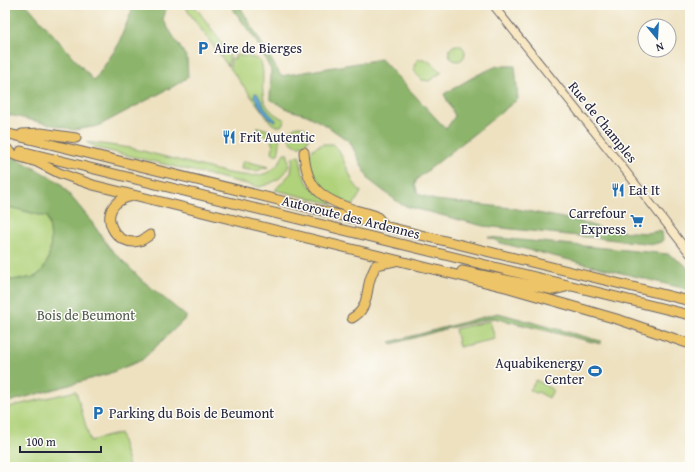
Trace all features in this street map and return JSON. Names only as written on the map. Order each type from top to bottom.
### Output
[{"type":"highway","points":[[8,133],[41,133],[76,138]]},
{"type":"highway","name":"Autoroute des Ardennes","points":[[8,133],[690,301]]},
{"type":"highway","points":[[5,147],[14,155],[36,162],[59,173],[93,185],[509,288],[602,315],[690,344]]},
{"type":"highway","name":"Autoroute des Ardennes","points":[[5,147],[690,315]]},
{"type":"highway","points":[[304,152],[307,175],[315,189],[323,196],[351,209],[377,216],[385,226]]},
{"type":"highway","points":[[133,196],[120,201],[114,207],[109,219],[111,228],[120,238],[130,243],[141,241],[150,235]]},
{"type":"highway","points":[[352,318],[358,315],[364,305],[368,296],[371,275],[376,265],[399,261]]},
{"type":"highway","points":[[418,265],[474,273],[554,290],[571,285]]},
{"type":"main road","name":"Rue de Champles","points":[[494,6],[690,254]]},
{"type":"green space","points":[[5,5],[27,5],[94,81],[117,47],[134,5],[167,5],[163,20],[187,58],[188,77],[174,86],[98,126],[74,130],[5,114]]},
{"type":"green space","points":[[190,5],[194,5],[230,54],[228,66],[187,10]]},
{"type":"green space","points":[[230,5],[239,5],[281,76],[381,59],[446,129],[455,116],[444,94],[475,76],[497,66],[515,66],[518,99],[417,179],[415,184],[418,194],[435,200],[512,208],[578,221],[606,230],[646,233],[658,231],[662,232],[663,240],[654,244],[483,226],[402,205],[369,180],[350,142],[327,126],[307,115],[289,110],[270,99],[271,70],[255,39]]},
{"type":"green space","points":[[454,45],[460,45],[465,50],[463,59],[460,61],[454,61],[449,56],[449,50]]},
{"type":"green space","points":[[235,55],[252,57],[260,62],[263,72],[263,97],[269,108],[285,120],[281,126],[276,126],[271,123],[230,68],[231,58],[235,59]],"holes":[[[257,93],[271,120],[254,96]]]},
{"type":"green space","points":[[419,59],[429,61],[442,72],[429,81],[422,80],[414,70],[415,64]]},
{"type":"green space","points":[[295,126],[303,126],[309,132],[309,140],[303,146],[295,146],[289,140],[289,132]]},
{"type":"green space","points":[[258,127],[277,134],[280,142],[278,154],[274,155],[272,153],[273,146],[270,137],[257,133]]},
{"type":"green space","points":[[86,142],[131,148],[228,173],[254,176],[262,175],[274,168],[280,162],[284,153],[287,153],[289,160],[286,171],[282,176],[271,183],[259,187],[97,148]]},
{"type":"green space","points":[[323,144],[333,144],[339,150],[353,182],[361,192],[353,206],[330,196],[321,188],[314,176],[310,166],[309,155],[314,148]]},
{"type":"green space","name":"Bois de Beumont","points":[[5,156],[18,159],[59,182],[88,217],[109,247],[142,280],[187,317],[142,360],[108,374],[5,403],[5,281],[34,277],[42,271],[49,257],[51,240],[47,217],[5,206]]},
{"type":"green space","points":[[299,156],[300,158],[303,174],[309,185],[334,204],[275,190],[291,173],[293,157]]},
{"type":"green space","points":[[245,161],[268,167],[256,171],[241,169],[242,163]]},
{"type":"green space","points":[[5,206],[47,217],[51,240],[49,257],[42,271],[36,276],[5,281]]},
{"type":"green space","points":[[488,237],[668,254],[685,265],[689,271],[690,290],[501,243]]},
{"type":"green space","points":[[498,313],[601,341],[601,344],[494,318],[449,328],[392,344],[390,342]]},
{"type":"green space","points":[[490,321],[495,339],[459,347],[455,329]]},
{"type":"green space","points":[[536,380],[553,390],[549,398],[538,392],[536,393],[530,390]]},
{"type":"green space","points":[[76,391],[90,441],[120,433],[129,467],[5,467],[5,408]]},
{"type":"water","points":[[255,93],[257,93],[265,108],[276,120],[276,122],[269,118],[263,111],[254,96]]},
{"type":"place","name":"Aire de Bierges","points":[[203,48]]},
{"type":"place","name":"Frit Autentic","points":[[229,137]]},
{"type":"place","name":"Eat It","points":[[618,190]]},
{"type":"place","name":"Carrefour Express","points":[[637,221]]},
{"type":"place","name":"Aquabikenergy Center","points":[[595,371]]},
{"type":"place","name":"Parking du Bois de Beumont","points":[[98,413]]}]
